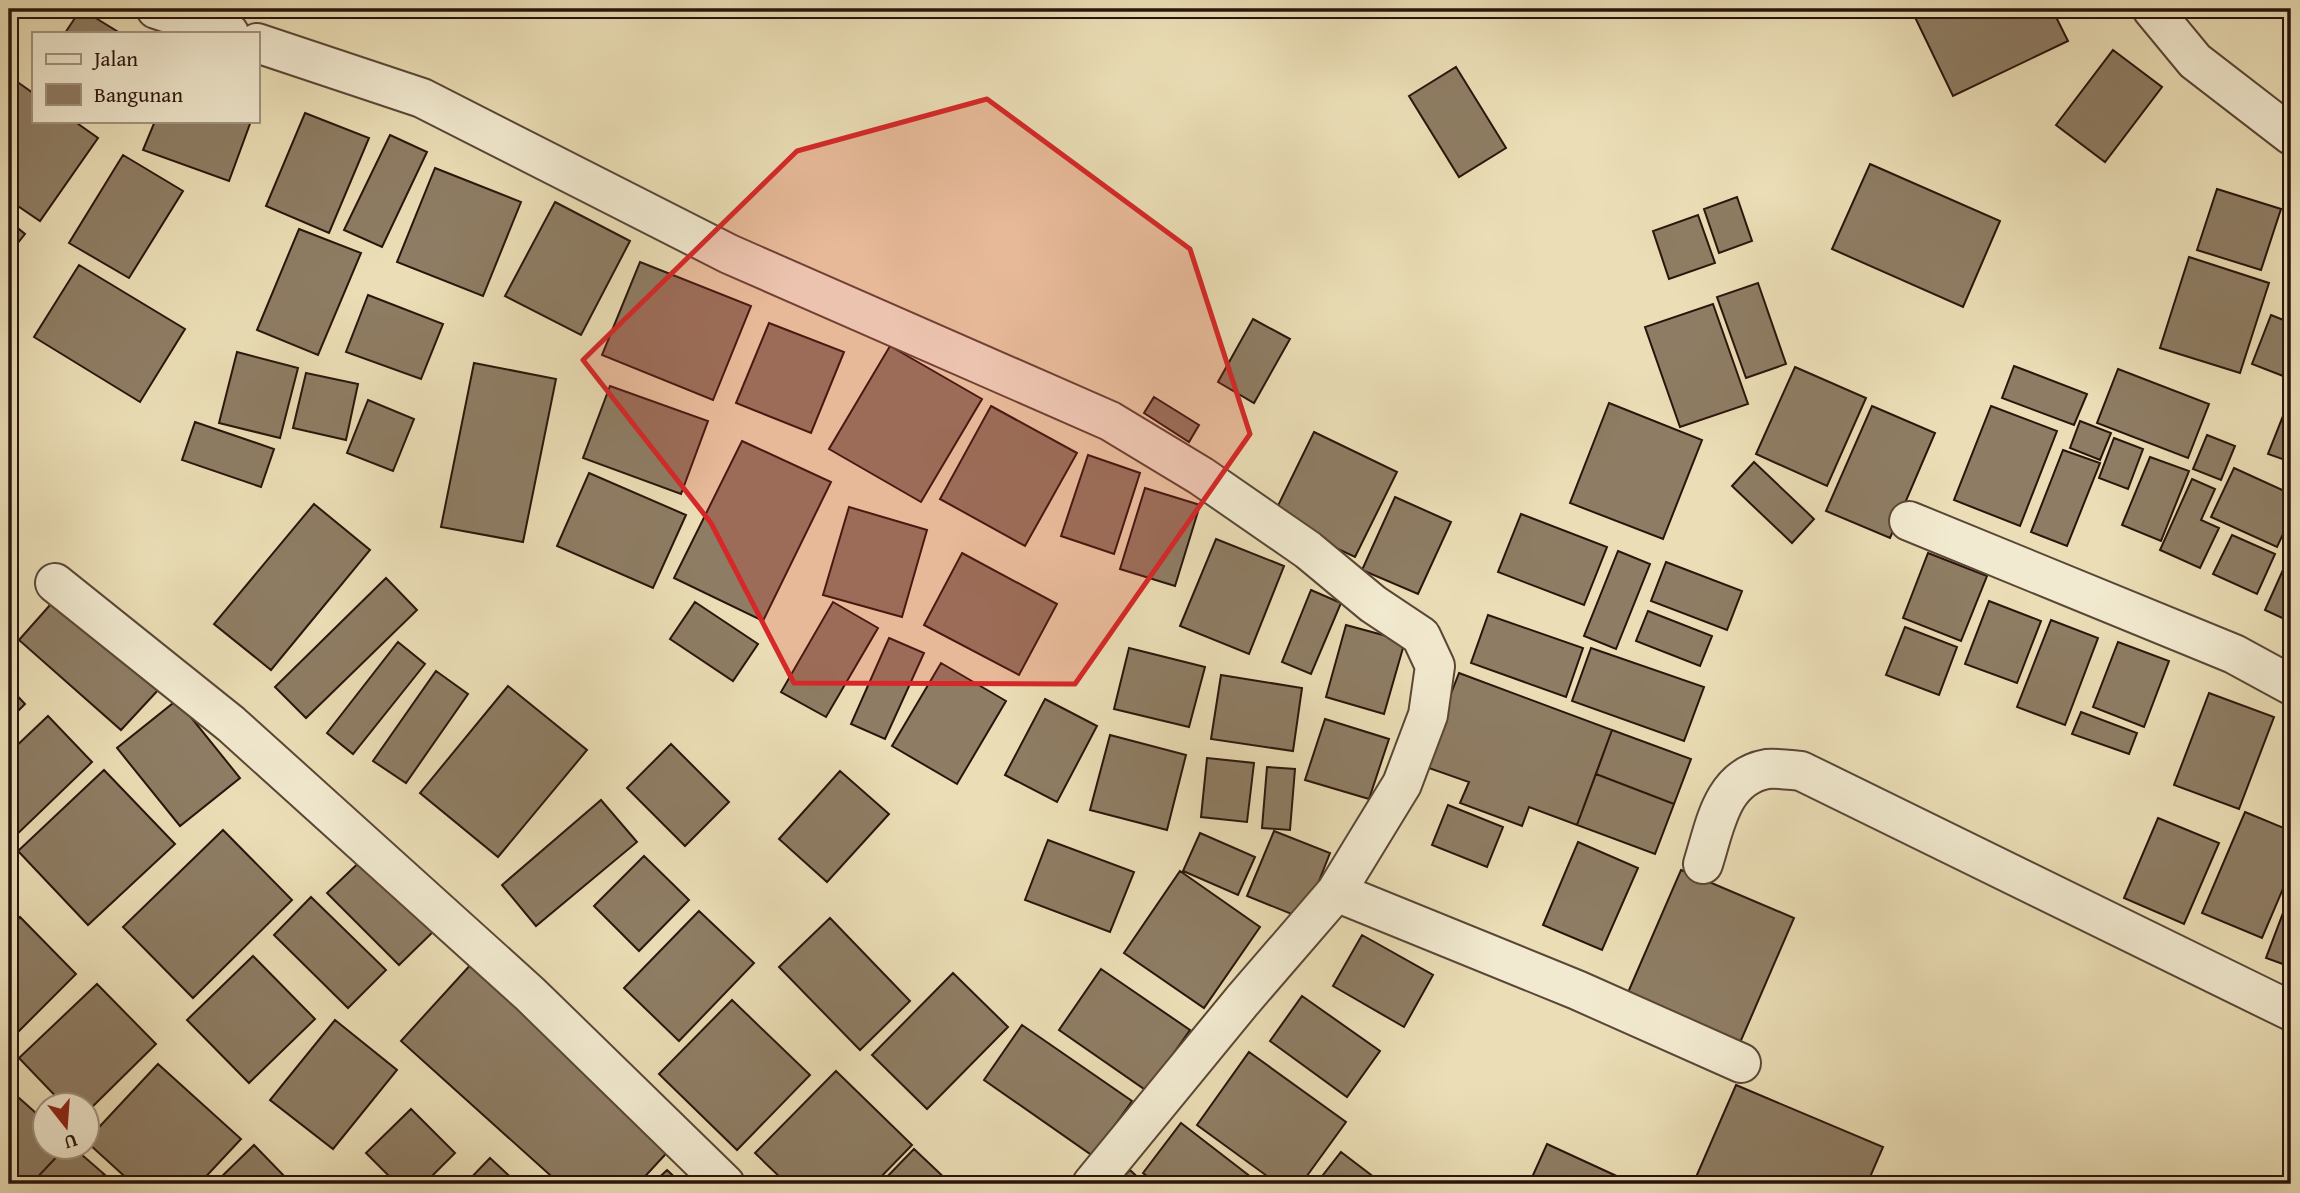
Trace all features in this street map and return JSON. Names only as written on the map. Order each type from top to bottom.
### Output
[{"type":"street","points":[[156,9],[226,32]]},
{"type":"street","points":[[2152,9],[2195,61],[2291,135]]},
{"type":"street","points":[[259,44],[422,98],[729,254],[1110,421],[1201,476],[1308,550],[1373,604],[1421,636],[1435,666],[1428,715],[1402,784],[1336,892],[1242,1001],[1092,1184]]},
{"type":"street","points":[[1909,521],[2234,654],[2291,685]]},
{"type":"street","points":[[55,583],[232,724],[530,994],[725,1184]]},
{"type":"street","points":[[1703,864],[1724,799],[1742,779],[1768,769],[1801,771],[2291,1011]]},
{"type":"street","points":[[1336,892],[1577,990],[1741,1063]]},
{"type":"highlighted area","points":[[987,99],[1190,249],[1250,434],[1075,684],[794,683],[711,523],[583,360],[797,151]]},
{"type":"building","points":[[81,9],[118,32],[66,32]]},
{"type":"building","points":[[1911,9],[2052,9],[2068,41],[1953,96]]},
{"type":"building","points":[[2113,50],[2162,87],[2105,162],[2056,125]]},
{"type":"building","points":[[1456,67],[1506,148],[1459,177],[1409,96]]},
{"type":"building","points":[[9,76],[32,92],[32,122],[75,122],[98,138],[40,221],[9,200]]},
{"type":"building","points":[[305,113],[369,138],[329,233],[266,206]]},
{"type":"building","points":[[155,122],[251,122],[229,181],[143,150]]},
{"type":"building","points":[[390,135],[427,152],[382,247],[344,230]]},
{"type":"building","points":[[123,155],[183,191],[129,278],[69,243]]},
{"type":"building","points":[[1870,164],[2000,221],[1963,307],[1832,249]]},
{"type":"building","points":[[435,168],[521,202],[483,296],[397,262]]},
{"type":"building","points":[[2217,189],[2281,209],[2261,270],[2197,250]]},
{"type":"building","points":[[1737,197],[1752,241],[1719,253],[1704,209]]},
{"type":"building","points":[[555,202],[630,241],[581,335],[505,296]]},
{"type":"building","points":[[1698,215],[1715,263],[1669,279],[1653,231]]},
{"type":"building","points":[[9,221],[25,234],[9,254]]},
{"type":"building","points":[[299,229],[361,253],[318,355],[257,330]]},
{"type":"building","points":[[2189,257],[2269,283],[2240,373],[2160,348]]},
{"type":"building","points":[[640,262],[751,306],[713,400],[602,355]]},
{"type":"building","points":[[79,265],[185,329],[140,402],[34,337]]},
{"type":"building","points":[[1758,283],[1786,364],[1746,378],[1717,297]]},
{"type":"building","points":[[368,295],[443,324],[421,379],[346,352]]},
{"type":"building","points":[[1713,304],[1748,404],[1680,427],[1645,327]]},
{"type":"building","points":[[2271,315],[2291,323],[2291,379],[2252,364]]},
{"type":"building","points":[[1253,319],[1290,339],[1254,403],[1218,382]]},
{"type":"building","points":[[769,323],[844,352],[811,433],[736,403]]},
{"type":"building","points":[[890,346],[982,399],[921,502],[829,449]]},
{"type":"building","points":[[237,352],[298,368],[280,438],[219,423]]},
{"type":"building","points":[[474,363],[556,379],[523,542],[441,527]]},
{"type":"building","points":[[2014,366],[2087,394],[2074,425],[2002,398]]},
{"type":"building","points":[[1795,367],[1866,398],[1827,486],[1756,454]]},
{"type":"building","points":[[2118,369],[2209,404],[2188,458],[2097,423]]},
{"type":"building","points":[[306,373],[358,384],[346,440],[293,428]]},
{"type":"building","points":[[610,386],[708,421],[681,494],[583,458]]},
{"type":"building","points":[[1154,397],[1199,425],[1189,442],[1144,413]]},
{"type":"building","points":[[368,400],[414,419],[393,471],[347,453]]},
{"type":"building","points":[[1609,403],[1702,440],[1663,539],[1570,503]]},
{"type":"building","points":[[991,406],[1077,453],[1025,546],[940,499]]},
{"type":"building","points":[[1872,406],[1935,433],[1890,538],[1826,511]]},
{"type":"building","points":[[1991,406],[2057,431],[2020,526],[1954,500]]},
{"type":"building","points":[[2287,406],[2291,408],[2291,462],[2268,454]]},
{"type":"building","points":[[2080,421],[2111,433],[2100,460],[2070,448]]},
{"type":"building","points":[[195,422],[274,449],[261,487],[182,460]]},
{"type":"building","points":[[1314,432],[1397,472],[1355,557],[1272,518]]},
{"type":"building","points":[[2207,435],[2235,446],[2221,480],[2193,469]]},
{"type":"building","points":[[2114,438],[2143,449],[2128,489],[2099,478]]},
{"type":"building","points":[[742,441],[831,482],[763,621],[674,578]]},
{"type":"building","points":[[2063,450],[2100,463],[2067,546],[2031,532]]},
{"type":"building","points":[[1088,455],[1140,473],[1114,554],[1061,536]]},
{"type":"building","points":[[2150,457],[2189,471],[2161,541],[2122,525]]},
{"type":"building","points":[[1754,462],[1814,519],[1792,543],[1732,486]]},
{"type":"building","points":[[2234,468],[2291,494],[2291,517],[2277,547],[2211,517]]},
{"type":"building","points":[[589,473],[686,515],[653,588],[557,546]]},
{"type":"building","points":[[2192,479],[2215,489],[2201,520],[2219,528],[2200,568],[2160,550]]},
{"type":"building","points":[[1145,488],[1200,505],[1175,586],[1120,569]]},
{"type":"building","points":[[1395,497],[1451,522],[1418,594],[1362,570]]},
{"type":"building","points":[[314,504],[370,550],[271,670],[214,624]]},
{"type":"building","points":[[849,507],[927,530],[902,617],[823,595]]},
{"type":"building","points":[[1521,514],[1607,547],[1584,605],[1498,572]]},
{"type":"building","points":[[2232,535],[2275,554],[2257,594],[2213,574]]},
{"type":"building","points":[[1216,539],[1284,566],[1249,654],[1180,626]]},
{"type":"building","points":[[1618,551],[1650,564],[1616,649],[1584,636]]},
{"type":"building","points":[[2291,552],[2291,622],[2265,610]]},
{"type":"building","points":[[962,553],[1057,604],[1019,675],[924,625]]},
{"type":"building","points":[[1928,553],[1987,576],[1961,641],[1903,618]]},
{"type":"building","points":[[1666,562],[1742,591],[1727,630],[1651,601]]},
{"type":"building","points":[[386,578],[417,610],[306,718],[275,687]]},
{"type":"building","points":[[1311,590],[1341,603],[1311,674],[1282,662]]},
{"type":"building","points":[[58,596],[160,688],[121,730],[19,640]]},
{"type":"building","points":[[1989,601],[2041,621],[2017,683],[1965,664]]},
{"type":"building","points":[[695,602],[758,644],[733,681],[670,639]]},
{"type":"building","points":[[833,602],[878,628],[826,717],[781,692]]},
{"type":"building","points":[[1648,611],[1712,636],[1700,666],[1636,641]]},
{"type":"building","points":[[1488,615],[1583,648],[1566,697],[1471,663]]},
{"type":"building","points":[[2051,620],[2098,638],[2065,725],[2017,707]]},
{"type":"building","points":[[1346,625],[1405,641],[1384,714],[1326,697]]},
{"type":"building","points":[[1905,627],[1957,647],[1939,695],[1886,675]]},
{"type":"building","points":[[889,638],[924,653],[885,739],[851,724]]},
{"type":"building","points":[[398,642],[425,664],[353,754],[327,733]]},
{"type":"building","points":[[2118,642],[2169,661],[2144,727],[2093,707]]},
{"type":"building","points":[[1129,648],[1205,667],[1189,727],[1114,709]]},
{"type":"building","points":[[1591,648],[1704,687],[1684,741],[1572,701]]},
{"type":"building","points":[[941,663],[1006,701],[957,784],[892,746]]},
{"type":"building","points":[[436,671],[468,694],[406,783],[373,761]]},
{"type":"building","points":[[1459,673],[1612,730],[1577,825],[1529,807],[1522,826],[1460,803],[1469,782],[1423,766]]},
{"type":"building","points":[[1221,675],[1302,688],[1293,751],[1211,739]]},
{"type":"building","points":[[508,686],[587,750],[498,857],[420,793]]},
{"type":"building","points":[[9,687],[25,704],[9,720]]},
{"type":"building","points":[[2209,693],[2274,717],[2239,809],[2174,785]]},
{"type":"building","points":[[1045,699],[1097,726],[1057,802],[1005,775]]},
{"type":"building","points":[[177,700],[240,778],[180,826],[117,748]]},
{"type":"building","points":[[2081,712],[2137,733],[2129,754],[2072,734]]},
{"type":"building","points":[[48,716],[92,762],[9,842],[9,753]]},
{"type":"building","points":[[1325,719],[1389,739],[1369,799],[1305,780]]},
{"type":"building","points":[[1612,730],[1691,759],[1674,804],[1596,774]]},
{"type":"building","points":[[1110,735],[1186,755],[1167,830],[1090,810]]},
{"type":"building","points":[[671,744],[729,802],[685,846],[627,788]]},
{"type":"building","points":[[1207,758],[1254,763],[1247,822],[1201,817]]},
{"type":"building","points":[[1267,767],[1295,769],[1290,830],[1262,828]]},
{"type":"building","points":[[104,770],[175,844],[88,925],[18,851]]},
{"type":"building","points":[[840,771],[889,814],[827,882],[779,839]]},
{"type":"building","points":[[1596,774],[1674,804],[1655,854],[1577,825]]},
{"type":"building","points":[[601,800],[637,842],[536,926],[502,885]]},
{"type":"building","points":[[1448,805],[1503,827],[1487,867],[1432,845]]},
{"type":"building","points":[[2245,812],[2291,831],[2291,870],[2262,938],[2202,913]]},
{"type":"building","points":[[2158,818],[2219,843],[2184,924],[2124,898]]},
{"type":"building","points":[[223,830],[292,900],[193,998],[123,927]]},
{"type":"building","points":[[1274,831],[1330,853],[1304,919],[1247,896]]},
{"type":"building","points":[[1200,833],[1255,857],[1238,895],[1183,871]]},
{"type":"building","points":[[1048,840],[1134,872],[1110,932],[1025,900]]},
{"type":"building","points":[[1578,842],[1638,868],[1602,950],[1543,925]]},
{"type":"building","points":[[368,854],[439,926],[399,965],[327,893]]},
{"type":"building","points":[[644,856],[689,900],[639,951],[594,906]]},
{"type":"building","points":[[1681,870],[1794,918],[1739,1045],[1626,997]]},
{"type":"building","points":[[1180,871],[1260,927],[1204,1008],[1124,953]]},
{"type":"building","points":[[2291,892],[2291,967],[2266,958]]},
{"type":"building","points":[[311,897],[386,970],[348,1008],[274,935]]},
{"type":"building","points":[[699,911],[754,963],[679,1041],[624,988]]},
{"type":"building","points":[[20,917],[76,974],[9,1041],[9,929]]},
{"type":"building","points":[[830,918],[910,1001],[860,1050],[779,967]]},
{"type":"building","points":[[1362,935],[1433,975],[1404,1027],[1333,986]]},
{"type":"building","points":[[253,956],[315,1019],[249,1083],[187,1020]]},
{"type":"building","points":[[474,961],[674,1145],[638,1184],[560,1184],[401,1041]]},
{"type":"building","points":[[1101,969],[1190,1030],[1147,1091],[1059,1030]]},
{"type":"building","points":[[953,973],[1008,1027],[927,1109],[872,1055]]},
{"type":"building","points":[[97,984],[156,1044],[102,1097],[102,1092],[52,1092],[19,1058]]},
{"type":"building","points":[[1302,996],[1380,1051],[1347,1097],[1270,1041]]},
{"type":"building","points":[[732,1000],[810,1075],[737,1150],[659,1074]]},
{"type":"building","points":[[335,1020],[397,1070],[333,1149],[270,1100]]},
{"type":"building","points":[[1022,1025],[1132,1101],[1093,1156],[984,1080]]},
{"type":"building","points":[[1249,1052],[1346,1122],[1301,1184],[1278,1184],[1197,1125]]},
{"type":"building","points":[[158,1064],[241,1139],[199,1184],[133,1184],[102,1156],[102,1124]]},
{"type":"building","points":[[836,1071],[912,1145],[874,1184],[787,1184],[755,1153]]},
{"type":"building","points":[[1736,1085],[1883,1147],[1867,1184],[1693,1184]]},
{"type":"building","points":[[9,1089],[32,1110],[32,1162],[52,1162],[31,1184],[9,1184]]},
{"type":"building","points":[[411,1109],[455,1153],[424,1184],[397,1184],[366,1153]]},
{"type":"building","points":[[1181,1123],[1260,1184],[1157,1184],[1143,1173]]},
{"type":"building","points":[[1547,1144],[1634,1184],[1529,1184]]},
{"type":"building","points":[[254,1145],[290,1182],[214,1184]]},
{"type":"building","points":[[914,1149],[951,1184],[880,1184]]},
{"type":"building","points":[[1341,1152],[1383,1184],[1316,1184]]},
{"type":"building","points":[[490,1158],[518,1184],[465,1184]]},
{"type":"building","points":[[52,1162],[90,1162],[104,1174],[94,1184],[31,1184]]},
{"type":"building","points":[[667,1170],[682,1184],[652,1184]]},
{"type":"building","points":[[1130,1170],[1145,1184],[1116,1184]]},
{"type":"building","points":[[104,1174],[115,1184],[94,1184]]}]
